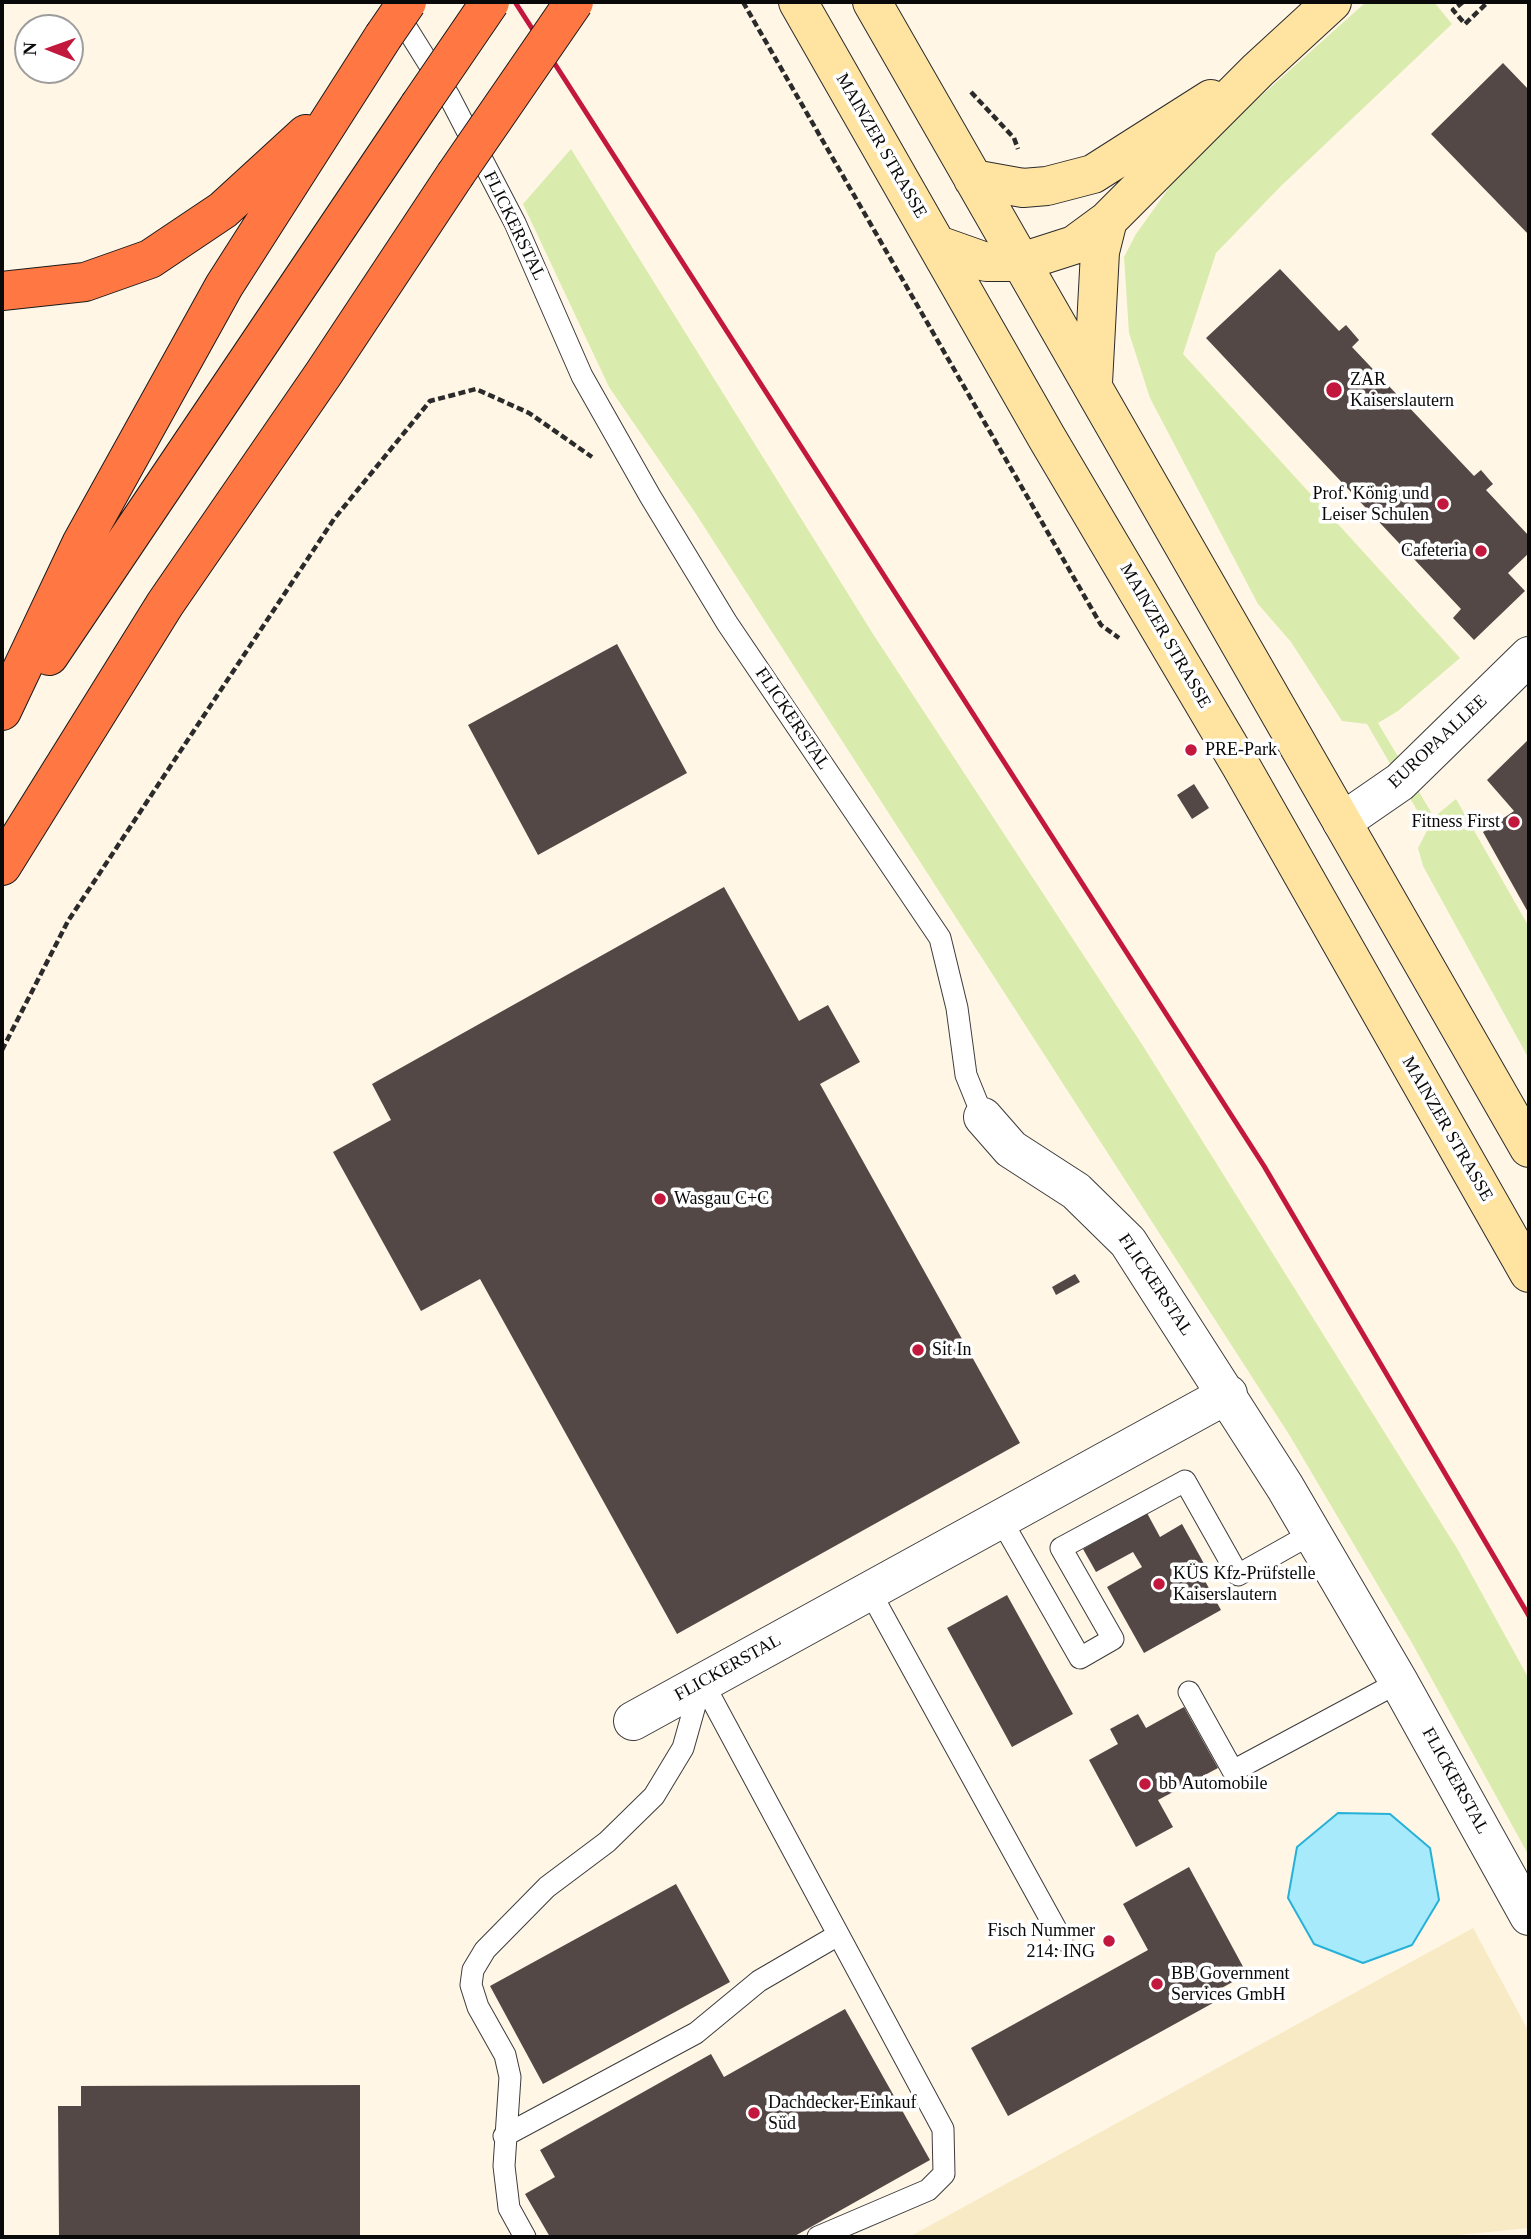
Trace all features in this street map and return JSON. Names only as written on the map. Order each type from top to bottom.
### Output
[{"type":"highway","points":[[2,711],[81,544],[224,286],[348,94],[387,19],[407,2]]},
{"type":"highway","points":[[2,730],[108,564],[490,2]]},
{"type":"highway","points":[[2,866],[165,604],[574,2]]},
{"type":"highway","points":[[2,291],[85,282],[150,259],[223,210],[348,94]]},
{"type":"main road","name":"MAINZER STRASSE","points":[[798,2],[1290,853],[1529,1273]]},
{"type":"main road","points":[[873,2],[1529,1148]]},
{"type":"main road","points":[[938,245],[986,261],[1021,262],[1074,245],[1108,220],[1258,70],[1332,2]]},
{"type":"main road","points":[[973,179],[1023,188],[1048,186],[1093,174],[1258,70]]},
{"type":"main road","points":[[1093,383],[1100,252],[1108,220]]},
{"type":"main road","points":[[1290,853],[1342,822]]},
{"type":"street","name":"EUROPAALLEE","points":[[1342,822],[1400,782],[1529,656]]},
{"type":"street","name":"FLICKERSTAL","points":[[983,1117],[1011,1149],[1076,1191],[1128,1242],[1228,1394],[1399,1682],[1529,1916]]},
{"type":"street","name":"FLICKERSTAL","points":[[633,1721],[1228,1394]]},
{"type":"lane","name":"FLICKERSTAL","points":[[387,19],[449,96],[516,223],[582,376],[650,496],[727,623],[940,938],[957,1008],[966,1075],[983,1117]]},
{"type":"lane","points":[[1000,1518],[1080,1658],[1113,1639],[1061,1548],[1185,1481],[1238,1575],[1311,1534]]},
{"type":"lane","points":[[869,1590],[1062,1940]]},
{"type":"lane","points":[[702,1681],[943,2129],[946,2154],[944,2174],[928,2189],[818,2237]]},
{"type":"lane","points":[[525,2237],[509,2208],[504,2136],[510,2077],[505,2055],[478,2007],[471,1985],[473,1970],[485,1950],[547,1887],[607,1842],[654,1796],[683,1748],[702,1681]]},
{"type":"lane","points":[[1189,1692],[1234,1771],[1399,1682]]},
{"type":"lane","points":[[504,2136],[696,2033],[759,1981],[838,1935]]},
{"type":"path","points":[[743,2],[1101,625],[1125,643]]},
{"type":"path","points":[[1463,2],[1453,10],[1465,24],[1488,2]]},
{"type":"path","points":[[2,1050],[68,921],[83,898],[334,519],[430,401],[476,390],[529,413],[595,458]]},
{"type":"shaded area","points":[[1473,1928],[1529,2032],[1529,2228],[1438,2237],[909,2237]]},
{"type":"green space","points":[[1366,2],[1434,2],[1452,24],[1280,187],[1216,253],[1183,354],[1460,658],[1398,711],[1378,723],[1434,817],[1456,799],[1529,927],[1529,1059],[1423,866],[1418,848],[1428,829],[1367,724],[1342,721],[1291,642],[1258,604],[1150,398],[1129,333],[1124,257],[1136,234],[1171,185],[1252,104]]},
{"type":"green space","points":[[571,149],[873,634],[1143,1046],[1458,1550],[1529,1679],[1529,1856],[1412,1643],[1290,1436],[694,511],[609,387],[523,204]]},
{"type":"water","points":[[1338,1813],[1390,1814],[1430,1848],[1439,1900],[1412,1945],[1363,1963],[1314,1944],[1288,1898],[1297,1847]]},
{"type":"building","points":[[1503,63],[1529,90],[1529,235],[1431,134]]},
{"type":"building","points":[[1280,269],[1339,331],[1346,325],[1359,340],[1352,347],[1474,476],[1481,470],[1493,484],[1486,490],[1529,536],[1529,553],[1508,573],[1525,591],[1474,640],[1453,618],[1461,609],[1206,338]]},
{"type":"building","points":[[617,644],[687,773],[538,855],[468,725]]},
{"type":"building","name":"Fitness First","points":[[1529,739],[1529,914],[1483,832],[1514,811],[1487,780]]},
{"type":"building","points":[[1194,784],[1209,808],[1192,819],[1177,795]]},
{"type":"building","name":"Wasgau C+C","points":[[724,887],[799,1021],[828,1005],[860,1062],[820,1084],[1020,1443],[677,1634],[480,1279],[421,1311],[333,1152],[391,1120],[372,1084]]},
{"type":"building","points":[[1075,1274],[1080,1282],[1056,1295],[1052,1287]]},
{"type":"building","name":"KÜS Kfz-Prüfstelle Kaiserslautern","points":[[1147,1513],[1160,1537],[1182,1524],[1212,1578],[1205,1581],[1221,1610],[1144,1653],[1107,1587],[1142,1567],[1133,1552],[1096,1572],[1083,1549]]},
{"type":"building","points":[[1007,1595],[1073,1714],[1012,1747],[947,1628]]},
{"type":"building","name":"bb Automobile","points":[[1184,1707],[1218,1768],[1158,1800],[1173,1827],[1136,1847],[1089,1760],[1118,1744],[1110,1729],[1138,1714],[1146,1728]]},
{"type":"building","name":"BB Government Services GmbH","points":[[1189,1867],[1247,1974],[1209,1995],[1213,2003],[1008,2116],[971,2048],[1148,1950],[1123,1904]]},
{"type":"building","points":[[676,1884],[730,1982],[543,2084],[490,1986]]},
{"type":"building","name":"Dachdecker-Einkauf Süd","points":[[845,2009],[930,2160],[793,2237],[550,2237],[525,2194],[555,2177],[540,2150],[711,2054],[724,2077]]},
{"type":"building","points":[[360,2085],[360,2237],[59,2237],[58,2106],[81,2106],[81,2086]]},
{"type":"railway","points":[[515,2],[1264,1166],[1529,1616]]},
{"type":"place","name":"ZAR Kaiserslautern","points":[[1334,390]]},
{"type":"place","name":"Prof. König und Leiser Schulen","points":[[1443,504]]},
{"type":"place","name":"Cafeteria","points":[[1481,551]]},
{"type":"place","name":"PRE-Park","points":[[1191,750]]},
{"type":"place","name":"Fitness First","points":[[1514,822]]},
{"type":"place","name":"Wasgau C+C","points":[[660,1199]]},
{"type":"place","name":"Sit In","points":[[918,1350]]},
{"type":"place","name":"KÜS Kfz-Prüfstelle Kaiserslautern","points":[[1159,1584]]},
{"type":"place","name":"bb Automobile","points":[[1145,1784]]},
{"type":"place","name":"Fisch Nummer 214: ING","points":[[1109,1941]]},
{"type":"place","name":"BB Government Services GmbH","points":[[1157,1984]]},
{"type":"place","name":"Dachdecker-Einkauf Süd","points":[[754,2113]]}]
